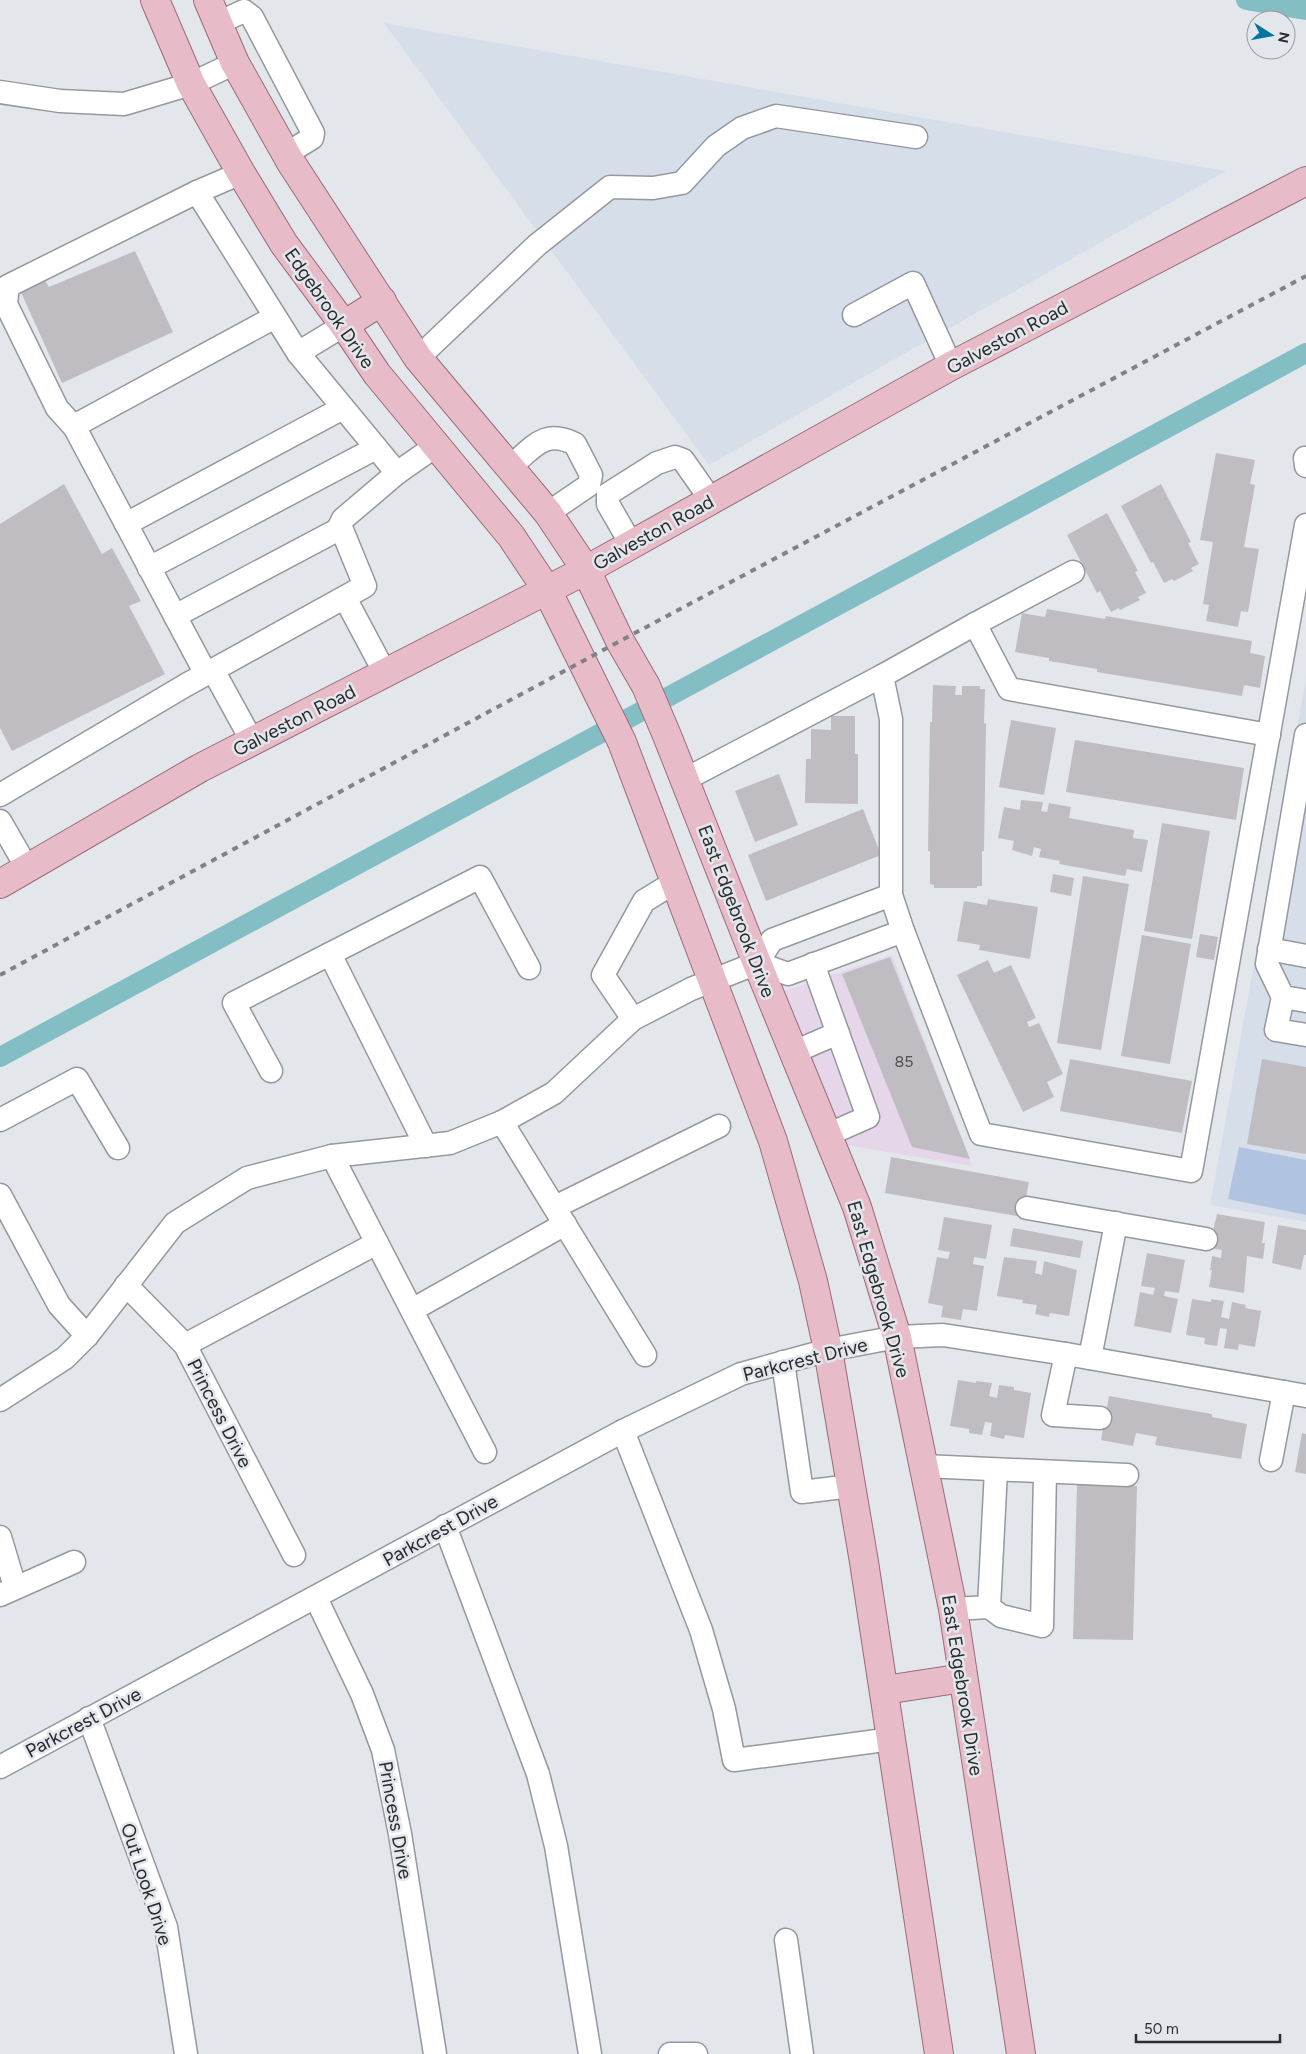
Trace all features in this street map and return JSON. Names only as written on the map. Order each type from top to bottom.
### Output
[{"type":"main road","name":"Edgebrook Drive","points":[[155,0],[191,84],[284,244],[344,325],[377,374],[511,536],[547,590]]},
{"type":"main road","points":[[213,11],[242,74],[286,154],[418,358],[548,513],[586,570]]},
{"type":"main road","name":"Galveston Road","points":[[0,884],[200,768],[586,570],[950,366],[1306,182]]},
{"type":"main road","points":[[344,325],[382,302]]},
{"type":"main road","name":"East Edgebrook Drive","points":[[586,570],[620,641],[646,686],[686,779],[757,963],[857,1207],[897,1337],[952,1609],[1021,2054]]},
{"type":"main road","points":[[547,590],[622,742],[773,1141],[813,1281],[828,1350],[851,1486],[892,1739],[939,2054]]},
{"type":"main road","points":[[884,1690],[963,1678]]},
{"type":"street","points":[[213,11],[244,12],[252,17],[313,133],[312,138],[286,154]]},
{"type":"street","points":[[0,92],[60,101],[124,104],[191,84],[279,68]]},
{"type":"street","points":[[418,358],[537,245],[610,187],[653,188],[682,183],[716,146],[742,128],[776,116],[916,137]]},
{"type":"street","points":[[241,173],[197,192],[8,286],[6,304],[57,408],[74,426],[175,616],[252,741]]},
{"type":"street","points":[[197,192],[298,353],[398,473]]},
{"type":"street","points":[[854,315],[913,283],[950,366]]},
{"type":"street","points":[[74,426],[275,317]]},
{"type":"street","points":[[298,353],[344,325]]},
{"type":"street","points":[[126,524],[343,408]]},
{"type":"street","points":[[510,467],[545,438],[558,437],[575,444],[598,489],[632,544]]},
{"type":"street","points":[[0,795],[210,672],[365,586],[341,528],[343,519],[398,473],[437,445]]},
{"type":"street","points":[[149,568],[376,448]]},
{"type":"street","points":[[548,513],[598,489],[675,457],[683,460],[711,500]]},
{"type":"street","points":[[1305,458],[1306,466]]},
{"type":"street","points":[[882,676],[891,720],[891,895],[981,1134],[1191,1171],[1306,524]]},
{"type":"street","points":[[175,616],[341,528]]},
{"type":"street","points":[[686,779],[882,676],[1073,572]]},
{"type":"street","points":[[346,598],[385,673]]},
{"type":"street","points":[[975,624],[1009,689],[1269,735]]},
{"type":"street","points":[[1306,735],[1267,964],[1282,997],[1276,1030],[1306,1035]]},
{"type":"street","points":[[0,821],[27,868]]},
{"type":"street","points":[[271,1071],[234,1002],[480,877],[529,968]]},
{"type":"street","points":[[633,1018],[603,975],[644,901],[675,882]]},
{"type":"street","points":[[0,1400],[65,1358],[87,1336],[175,1223],[248,1178],[332,1156],[450,1143],[502,1122],[554,1093],[633,1018],[691,988],[757,963],[772,940],[891,895]]},
{"type":"street","points":[[757,963],[788,974],[903,931]]},
{"type":"street","points":[[1269,949],[1306,956]]},
{"type":"street","points":[[330,954],[426,1146]]},
{"type":"street","points":[[813,964],[868,1117],[827,1134]]},
{"type":"street","points":[[1282,997],[1306,1002]]},
{"type":"street","points":[[794,1052],[838,1033]]},
{"type":"street","points":[[0,1120],[78,1079],[118,1148]]},
{"type":"street","points":[[502,1122],[645,1356]]},
{"type":"street","points":[[412,1310],[560,1216],[719,1126]]},
{"type":"street","points":[[332,1156],[485,1452]]},
{"type":"street","points":[[0,1195],[60,1304],[87,1336]]},
{"type":"street","points":[[1027,1208],[1206,1238]]},
{"type":"street","points":[[1090,1358],[1116,1223]]},
{"type":"street","points":[[185,1345],[377,1243]]},
{"type":"street","name":"Princess Drive","points":[[126,1285],[185,1345],[294,1555]]},
{"type":"street","name":"Parkcrest Drive","points":[[0,1767],[316,1598],[623,1430],[741,1374],[783,1362],[828,1350],[897,1337],[943,1334],[1306,1396]]},
{"type":"street","points":[[1066,1354],[1053,1415],[1100,1418]]},
{"type":"street","points":[[783,1362],[802,1492],[851,1486]]},
{"type":"street","points":[[1271,1460],[1284,1392]]},
{"type":"street","points":[[623,1430],[701,1630],[724,1709],[734,1760],[892,1739]]},
{"type":"street","points":[[924,1466],[1045,1473],[1127,1475]]},
{"type":"street","points":[[989,1607],[996,1470]]},
{"type":"street","points":[[952,1609],[989,1607],[1001,1616],[1042,1626],[1045,1473]]},
{"type":"street","points":[[445,1526],[538,1774],[556,1846],[590,2054]]},
{"type":"street","points":[[0,1538],[7,1591],[74,1562]]},
{"type":"street","name":"Princess Drive","points":[[316,1598],[362,1694],[383,1750],[400,1834],[435,2054]]},
{"type":"street","name":"Out Look Drive","points":[[89,1718],[166,1927],[186,2054]]},
{"type":"street","points":[[786,1940],[802,2054]]},
{"type":"street","points":[[670,2054],[696,2054]]},
{"type":"shaded area","points":[[384,23],[1226,171],[709,465]]},
{"type":"shaded area","points":[[1306,678],[1306,1222],[1210,1205]]},
{"type":"shaded area","points":[[892,955],[972,1166],[839,1144],[781,992]]},
{"type":"shaded area","points":[[1239,1147],[1306,1160],[1306,1215],[1228,1199]]},
{"type":"building","points":[[135,251],[173,332],[62,383],[19,288],[42,276],[49,287]]},
{"type":"building","points":[[1216,453],[1255,460],[1250,484],[1255,485],[1244,547],[1259,549],[1248,612],[1241,611],[1238,627],[1206,621],[1209,605],[1203,604],[1213,542],[1200,540]]},
{"type":"building","points":[[64,484],[102,554],[112,548],[141,601],[129,606],[165,674],[12,751],[0,728],[0,524]]},
{"type":"building","points":[[1161,484],[1191,542],[1188,543],[1199,564],[1191,568],[1193,571],[1174,581],[1172,579],[1164,583],[1153,562],[1151,563],[1121,506]]},
{"type":"building","points":[[1107,513],[1138,571],[1135,572],[1146,593],[1138,597],[1140,600],[1120,610],[1119,608],[1111,612],[1100,591],[1097,593],[1067,535]]},
{"type":"building","points":[[1047,609],[1105,619],[1106,616],[1252,641],[1250,653],[1265,656],[1260,688],[1244,685],[1242,696],[1097,672],[1097,669],[1049,661],[1049,658],[1015,652],[1022,613],[1045,617]]},
{"type":"building","points":[[933,685],[956,686],[955,695],[962,695],[962,686],[980,686],[980,689],[985,689],[984,851],[982,851],[982,886],[977,886],[977,888],[934,888],[934,885],[930,884],[930,851],[928,851],[930,722],[932,722]]},
{"type":"building","points":[[831,716],[855,716],[855,754],[858,754],[858,804],[805,803],[806,759],[811,759],[811,729],[831,730]]},
{"type":"building","points":[[1011,720],[1056,728],[1044,795],[999,787]]},
{"type":"building","points":[[1075,740],[1244,768],[1236,820],[1066,792]]},
{"type":"building","points":[[779,774],[798,825],[755,842],[735,791]]},
{"type":"building","points":[[1021,800],[1043,802],[1041,811],[1047,812],[1049,803],[1071,807],[1069,818],[1134,830],[1133,838],[1148,840],[1142,872],[1127,869],[1125,876],[1059,864],[1060,861],[1039,857],[1041,849],[1034,847],[1032,856],[1012,850],[1014,841],[998,838],[1004,807],[1020,810]]},
{"type":"building","points":[[863,809],[881,855],[766,901],[748,855]]},
{"type":"building","points":[[1162,823],[1210,831],[1192,939],[1144,931]]},
{"type":"building","points":[[1053,874],[1074,878],[1071,896],[1050,892]]},
{"type":"building","points":[[1083,876],[1129,884],[1101,1050],[1057,1043]]},
{"type":"building","points":[[988,899],[1038,907],[1030,959],[979,950],[980,945],[957,941],[964,901],[987,905]]},
{"type":"building","points":[[1200,934],[1218,937],[1214,960],[1196,957]]},
{"type":"building","points":[[1142,935],[1191,944],[1170,1064],[1121,1056]]},
{"type":"building","points":[[890,957],[970,1159],[912,1147],[842,974]]},
{"type":"building","points":[[988,960],[994,973],[1011,965],[1036,1018],[1027,1022],[1029,1027],[1039,1023],[1063,1074],[1047,1082],[1054,1097],[1023,1112],[957,975]]},
{"type":"building","points":[[1070,1059],[1192,1081],[1182,1133],[1060,1111]]},
{"type":"building","points":[[1262,1059],[1306,1067],[1306,1154],[1247,1144]]},
{"type":"building","points":[[891,1157],[1029,1182],[1022,1217],[885,1193]]},
{"type":"building","points":[[1217,1214],[1265,1222],[1262,1243],[1265,1243],[1263,1259],[1247,1256],[1244,1293],[1209,1287],[1212,1256],[1221,1258],[1222,1250],[1209,1248]]},
{"type":"building","points":[[944,1217],[992,1225],[986,1259],[974,1257],[973,1264],[984,1266],[977,1311],[963,1309],[961,1320],[941,1317],[943,1306],[928,1303],[937,1257],[948,1259],[950,1252],[938,1250]]},
{"type":"building","points":[[1278,1225],[1306,1230],[1306,1255],[1304,1255],[1301,1270],[1272,1263]]},
{"type":"building","points":[[1013,1228],[1083,1241],[1080,1258],[1010,1246]]},
{"type":"building","points":[[1147,1253],[1185,1260],[1179,1293],[1165,1291],[1164,1296],[1178,1299],[1171,1333],[1134,1326],[1140,1292],[1153,1295],[1155,1288],[1141,1286]]},
{"type":"building","points":[[1004,1257],[1037,1261],[1035,1273],[1042,1275],[1044,1261],[1077,1270],[1069,1316],[1050,1313],[1049,1317],[1035,1314],[1037,1305],[1022,1303],[1023,1300],[997,1296]]},
{"type":"building","points":[[1192,1299],[1211,1302],[1211,1299],[1224,1301],[1221,1317],[1229,1319],[1232,1302],[1246,1305],[1245,1308],[1261,1311],[1255,1347],[1239,1344],[1238,1350],[1224,1348],[1227,1329],[1220,1328],[1217,1346],[1204,1344],[1205,1338],[1186,1335]]},
{"type":"building","points":[[958,1380],[992,1383],[989,1396],[997,1398],[999,1385],[1014,1387],[1014,1390],[1031,1393],[1024,1438],[1005,1435],[1004,1439],[990,1436],[992,1423],[985,1422],[982,1435],[969,1433],[969,1429],[950,1426]]},
{"type":"building","points":[[1109,1396],[1212,1414],[1212,1417],[1247,1424],[1241,1459],[1155,1445],[1157,1437],[1136,1433],[1133,1446],[1101,1440]]},
{"type":"building","points":[[1302,1433],[1306,1434],[1306,1474],[1295,1472]]},
{"type":"building","points":[[1077,1484],[1137,1486],[1133,1640],[1073,1639]]},
{"type":"waterway","points":[[1246,0],[1306,10]]},
{"type":"waterway","points":[[0,1057],[1306,353]]},
{"type":"railway","points":[[0,975],[620,641],[1306,276]]}]
